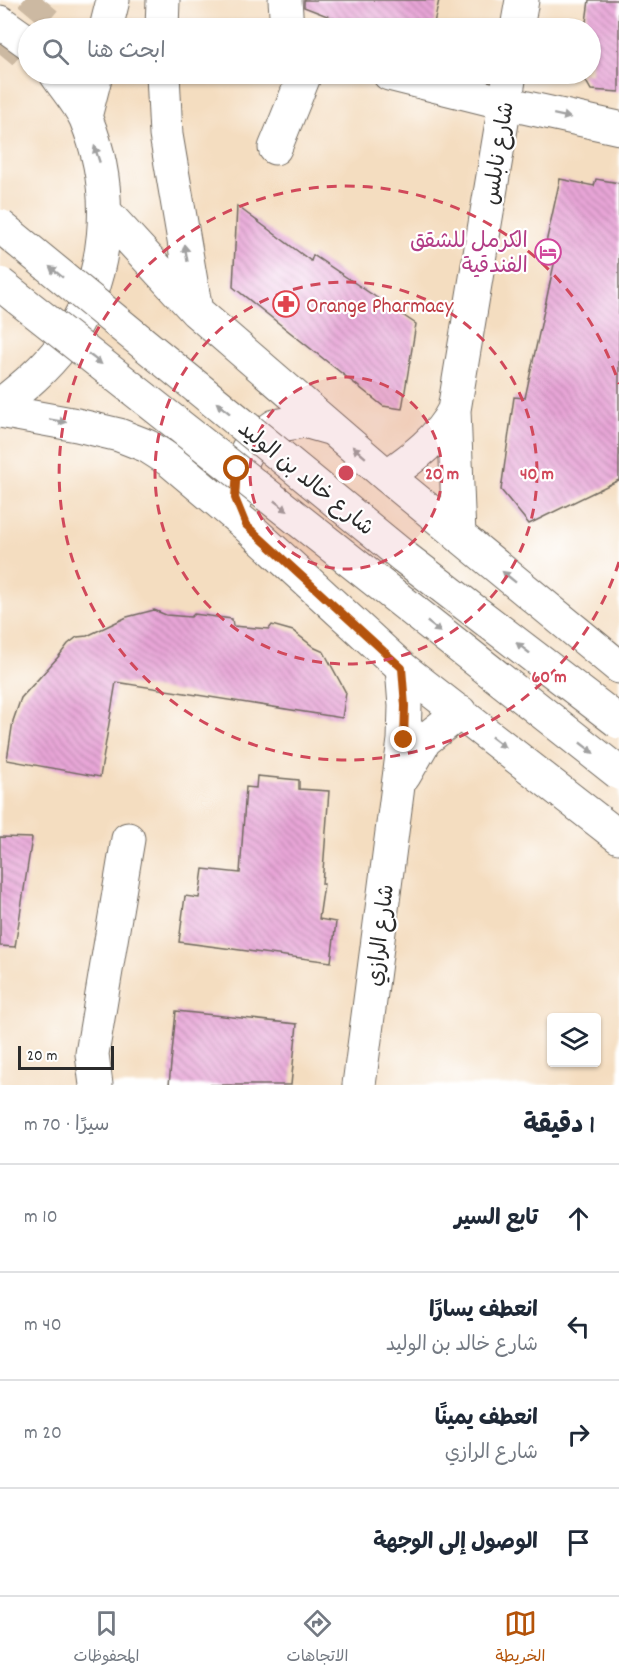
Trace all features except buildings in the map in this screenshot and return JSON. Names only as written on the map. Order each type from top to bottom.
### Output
[{"type":"street","points":[[108,18],[113,0]]},
{"type":"street","points":[[162,18],[163,0]]},
{"type":"street","points":[[285,0],[286,18]]},
{"type":"street","points":[[519,18],[522,0]]},
{"type":"street","points":[[0,21],[18,34]]},
{"type":"street","points":[[0,405],[32,381],[63,345],[86,304],[100,259],[105,212],[100,163],[85,117],[63,84]]},
{"type":"street","points":[[85,117],[93,84]]},
{"type":"street","points":[[164,84],[166,135],[196,311]]},
{"type":"street","points":[[275,148],[301,84]]},
{"type":"street","points":[[473,84],[507,88],[619,128]]},
{"type":"street","name":"شارع نابلس","points":[[459,536],[454,410],[507,88]]},
{"type":"street","points":[[105,212],[196,311],[387,476],[619,667]]},
{"type":"street","name":"شارع خالد بن الوليد","points":[[0,226],[404,557],[619,722]]},
{"type":"street","name":"شارع خالد بن الوليد","points":[[0,284],[619,773]]},
{"type":"street","name":"شارع نابلس","points":[[387,476],[436,436],[448,423],[454,410]]},
{"type":"street","points":[[0,411],[119,435],[147,446],[169,460],[246,525],[402,668],[619,837]]},
{"type":"street","points":[[246,525],[235,498],[237,469],[251,443],[275,426],[304,421],[332,429]]},
{"type":"street","name":"شارع الرازي","points":[[359,1085],[399,785],[405,724],[402,668]]},
{"type":"street","name":"شارع الرازي","points":[[399,785],[412,758],[425,740],[460,712]]},
{"type":"street","points":[[96,1085],[92,1054],[128,839]]},
{"type":"tunnel","points":[[30,18],[45,0]]},
{"type":"tunnel","points":[[0,54],[18,32]]},
{"type":"place","name":"الكرمل للشقق الفندقية","points":[[548,252]]},
{"type":"place","name":"Orange Pharmacy","points":[[286,304]]},
{"type":"route","points":[[237,469],[235,498],[246,525],[402,668],[405,706],[404,740]]}]
